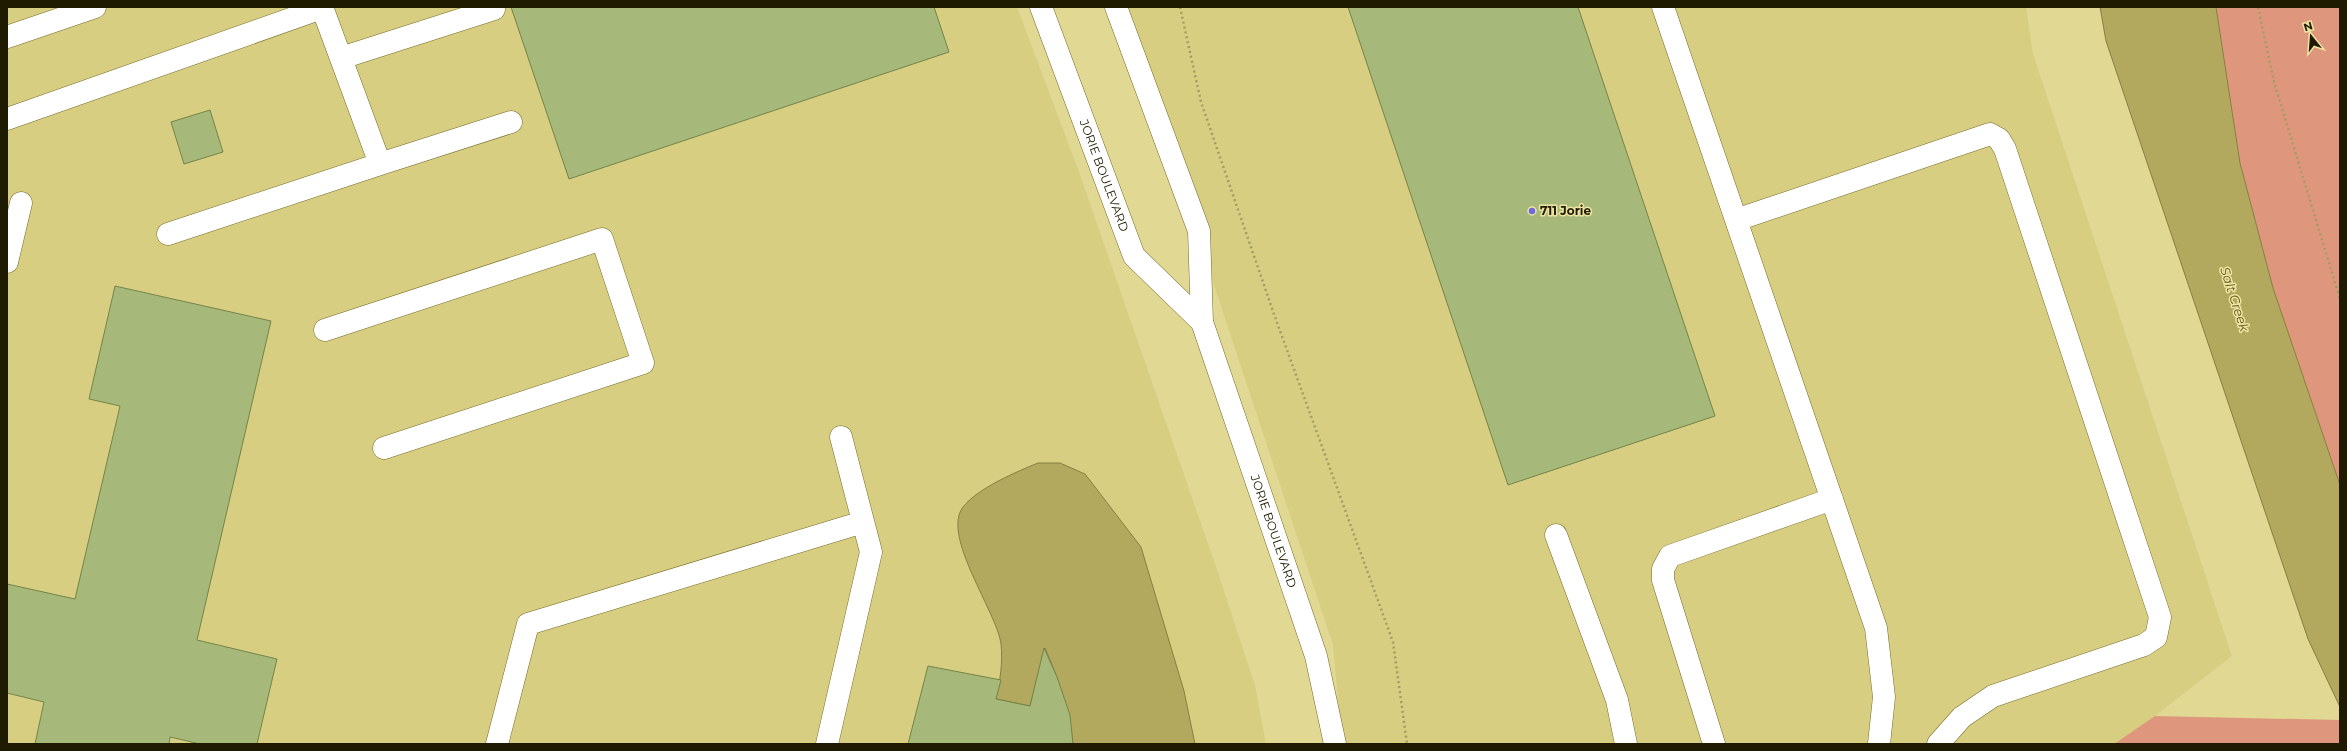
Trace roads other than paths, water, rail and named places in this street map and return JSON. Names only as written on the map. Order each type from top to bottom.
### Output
[{"type":"main road","points":[[7,37],[95,7]]},
{"type":"main road","points":[[7,119],[322,7],[380,164]]},
{"type":"main road","name":"JORIE BOULEVARD","points":[[1041,7],[1134,256],[1202,322]]},
{"type":"main road","name":"JORIE BOULEVARD","points":[[1116,7],[1199,231],[1202,322],[1316,656],[1335,744]]},
{"type":"main road","points":[[1663,7],[1876,628],[1884,697],[1879,744]]},
{"type":"main road","points":[[341,58],[494,9]]},
{"type":"main road","points":[[168,234],[511,122]]},
{"type":"main road","points":[[1736,220],[1990,134],[1999,138],[2005,149],[2160,617],[2156,637],[2144,645],[1993,696],[1962,717],[1938,744]]},
{"type":"main road","points":[[7,262],[21,203]]},
{"type":"main road","points":[[325,330],[602,239],[642,363],[384,448]]},
{"type":"main road","points":[[827,744],[871,552],[841,437]]},
{"type":"main road","points":[[1714,744],[1663,580],[1663,569],[1670,556],[1832,499]]},
{"type":"main road","points":[[497,744],[528,624],[863,522]]},
{"type":"main road","points":[[1556,535],[1617,700],[1626,744]]},
{"type":"water","name":"Salt Creek","points":[[2100,7],[2216,7],[2240,163],[2273,288],[2340,485],[2340,707],[2308,639],[2106,41]]},
{"type":"water","points":[[1038,463],[1060,463],[1085,474],[1141,547],[1184,691],[1195,744],[1073,744],[1069,718],[1063,695],[1045,648],[1030,706],[996,699],[1001,672],[1001,644],[990,613],[964,555],[959,536],[958,520],[963,507],[978,493],[998,481]]},
{"type":"place","name":"711 Jorie","points":[[1532,211]]}]
